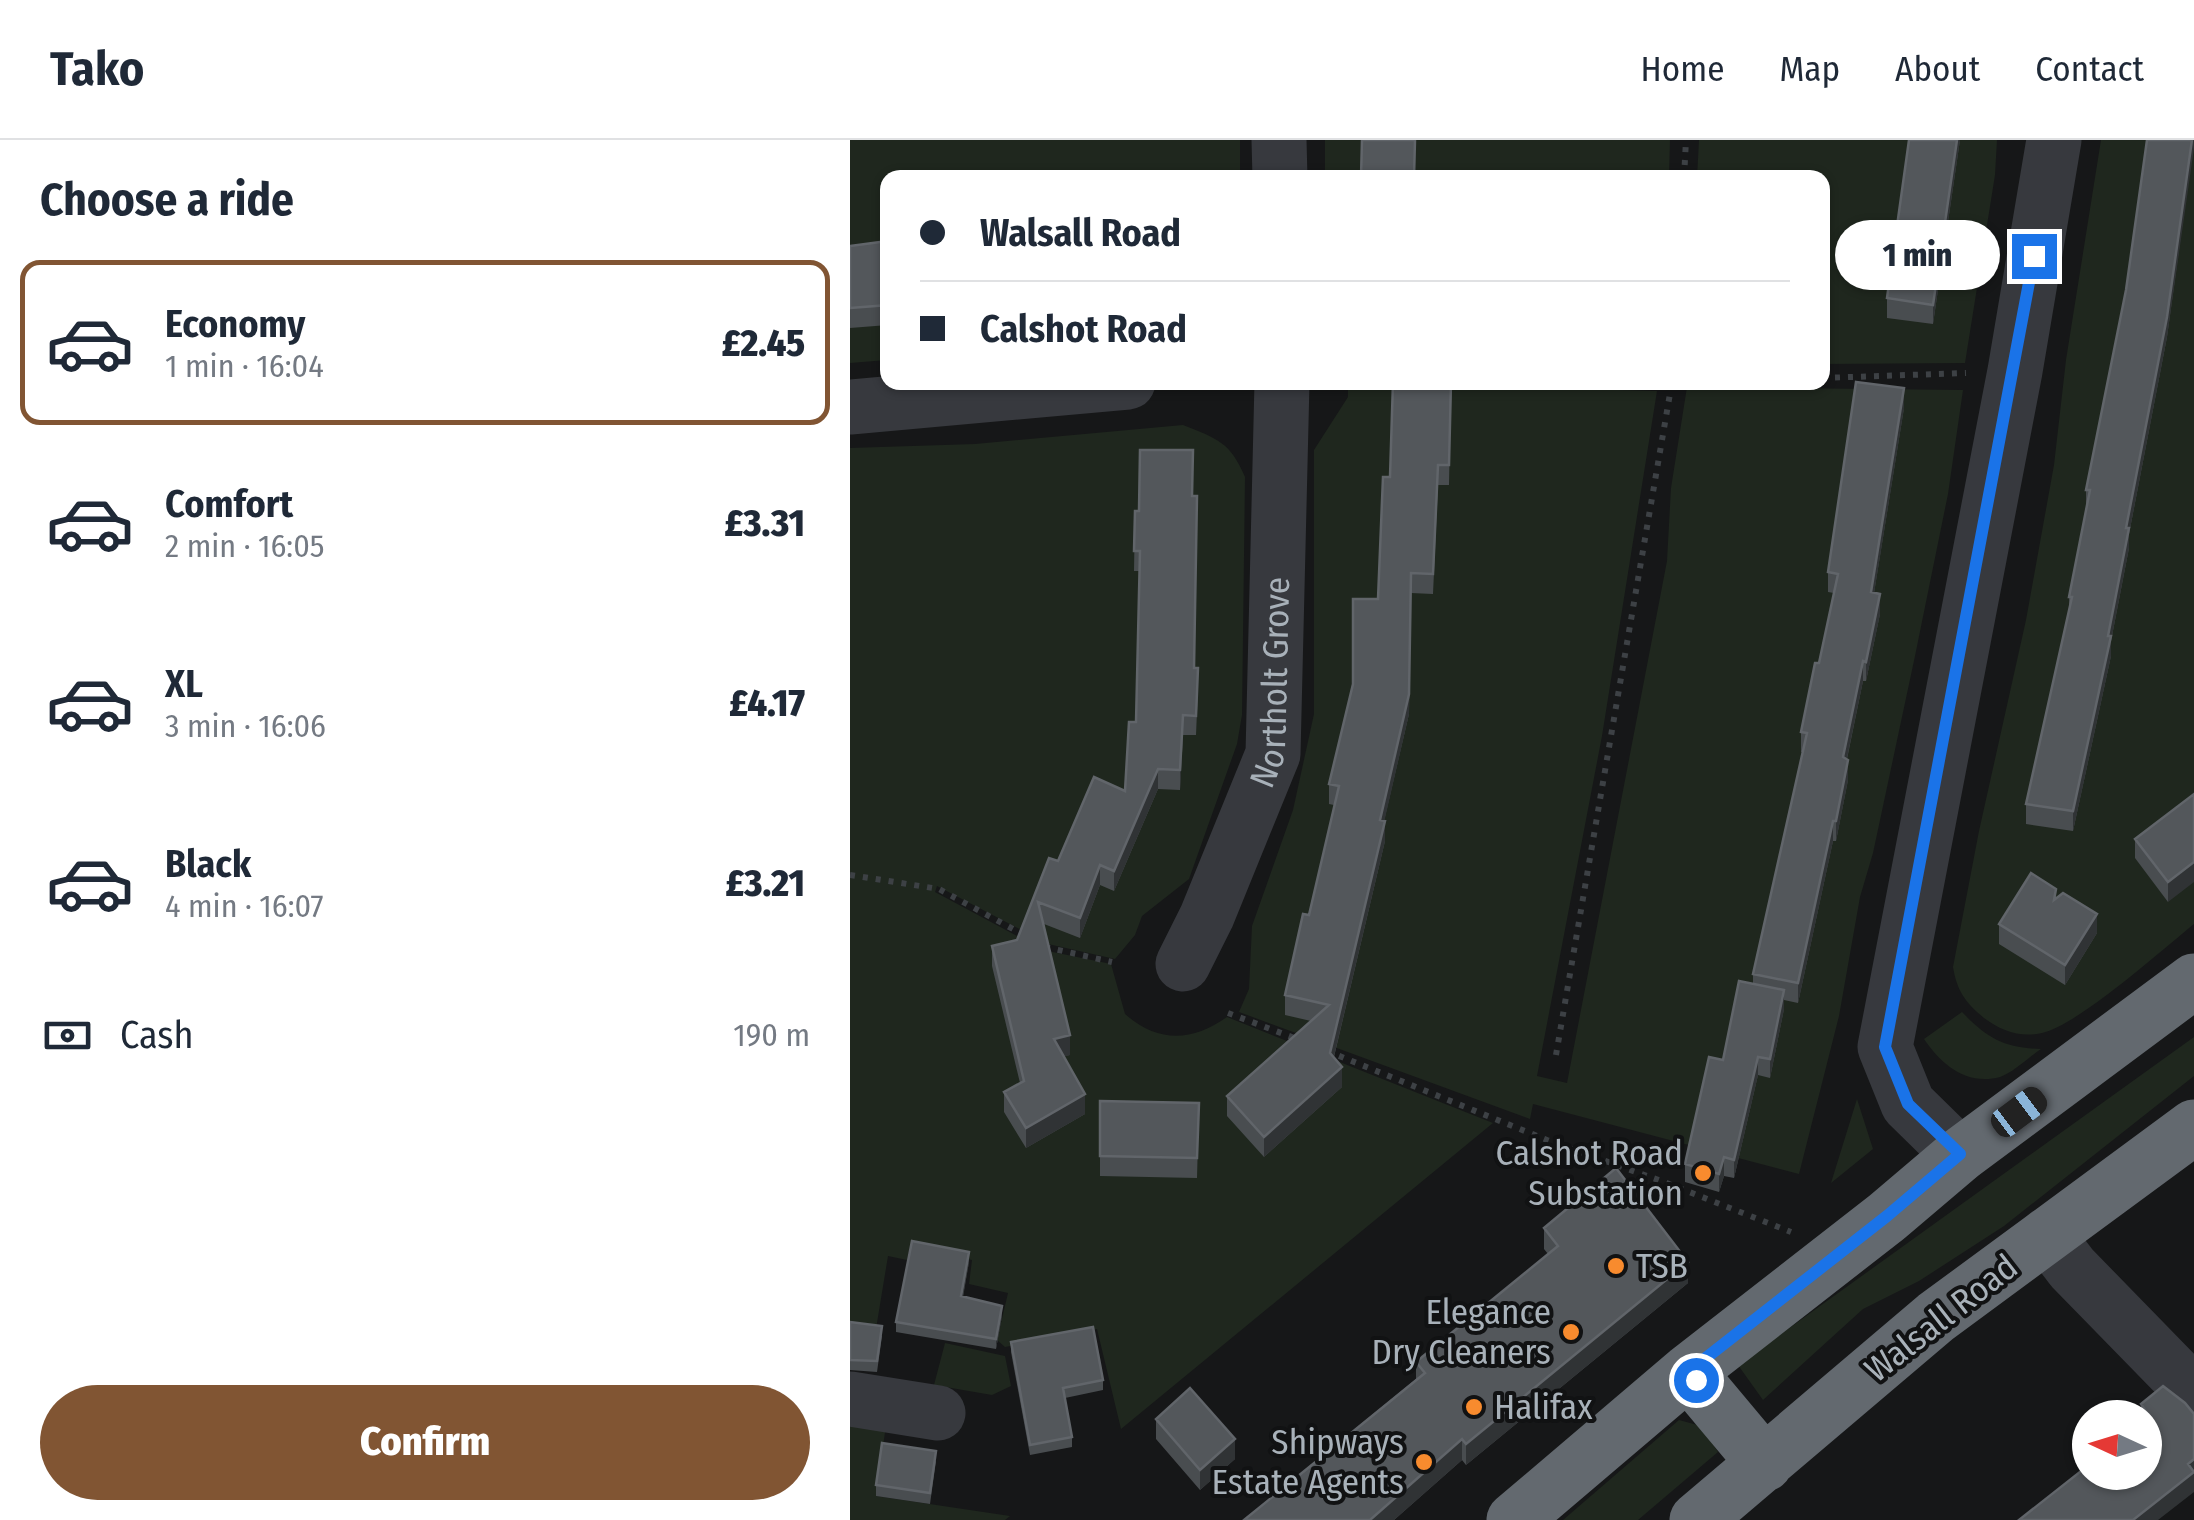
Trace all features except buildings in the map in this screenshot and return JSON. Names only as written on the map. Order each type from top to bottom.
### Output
[{"type":"highway","points":[[1514,1520],[1688,1372],[1960,1154],[2185,990]]},
{"type":"highway","name":"Walsall Road","points":[[1697,1520],[1936,1317],[2194,1128]]},
{"type":"highway","points":[[1688,1372],[1764,1464]]},
{"type":"street","points":[[1279,140],[1280,170]]},
{"type":"street","points":[[1960,1154],[1908,1104],[1885,1047],[2015,371],[2054,140]]},
{"type":"street","points":[[850,407],[1039,390]]},
{"type":"street","name":"Northolt Grove","points":[[1183,964],[1208,916],[1274,754],[1282,390]]},
{"type":"street","points":[[2047,1236],[2072,1268],[2194,1393]]},
{"type":"street","points":[[850,1399],[938,1413]]},
{"type":"path","points":[[1684,170],[1686,140]]},
{"type":"path","points":[[1830,378],[2015,371]]},
{"type":"path","points":[[1556,1055],[1671,390]]},
{"type":"path","points":[[850,874],[938,889],[1047,948],[1112,962]]},
{"type":"path","points":[[1228,1013],[1838,1252]]},
{"type":"shaded area","points":[[850,140],[1240,140],[1240,170],[880,170],[880,361],[850,363]]},
{"type":"shaded area","points":[[1325,140],[1670,140],[1669,170],[1325,170]]},
{"type":"shaded area","points":[[1699,140],[1997,140],[1965,363],[1830,364],[1830,170],[1697,170]]},
{"type":"shaded area","points":[[2101,140],[2194,140],[2194,924],[2076,1016],[2058,1027],[2026,1035],[2004,1030],[1977,1012],[1960,989],[1953,967],[2026,620],[2054,465],[2066,360]]},
{"type":"shaded area","points":[[1348,390],[1657,391],[1602,736],[1537,1076],[1567,1083],[1667,561],[1671,488],[1687,390],[1963,390],[1948,494],[1915,656],[1860,897],[1839,1016],[1799,1174],[1533,1104],[1530,1119],[1239,1012],[1249,989],[1252,926],[1293,810],[1314,714],[1314,450],[1348,397]]},
{"type":"shaded area","points":[[1183,425],[1222,443],[1245,477],[1242,715],[1237,744],[1189,879],[1142,916],[1135,935],[1115,959],[1048,944],[937,886],[935,892],[1043,950],[1111,964],[1125,1014],[1150,1030],[1188,1035],[1227,1017],[1493,1123],[1121,1429],[1097,1329],[1005,1347],[997,1340],[1008,1293],[969,1284],[972,1260],[910,1247],[907,1260],[888,1256],[875,1335],[850,1331],[850,448],[975,444]]},
{"type":"shaded area","points":[[1962,1012],[1997,1040],[2041,1049],[2000,1077],[1965,1076],[1938,1057],[1924,1039]]},
{"type":"shaded area","points":[[2194,1037],[2194,1076],[2004,1226],[1919,1281],[1863,1309],[1763,1400],[1738,1365]]},
{"type":"shaded area","points":[[1857,1099],[1873,1149],[1831,1183]]},
{"type":"shaded area","points":[[945,1343],[1005,1356],[1011,1386],[992,1395],[934,1385]]},
{"type":"shaded area","points":[[850,1412],[887,1418],[876,1496],[1010,1516],[1005,1520],[850,1520]]},
{"type":"shaded area","points":[[1679,1420],[1701,1426],[1718,1452],[1638,1520],[1563,1520]]},
{"type":"place","name":"Calshot Road Substation","points":[[1703,1173]]},
{"type":"place","name":"TSB","points":[[1616,1266]]},
{"type":"place","name":"Elegance Dry Cleaners","points":[[1571,1332]]},
{"type":"place","name":"Halifax","points":[[1474,1407]]},
{"type":"place","name":"Shipways Estate Agents","points":[[1424,1462]]},
{"type":"route","points":[[1696,1380],[1688,1372],[1960,1154],[1908,1104],[1885,1047],[2034,256]]}]
